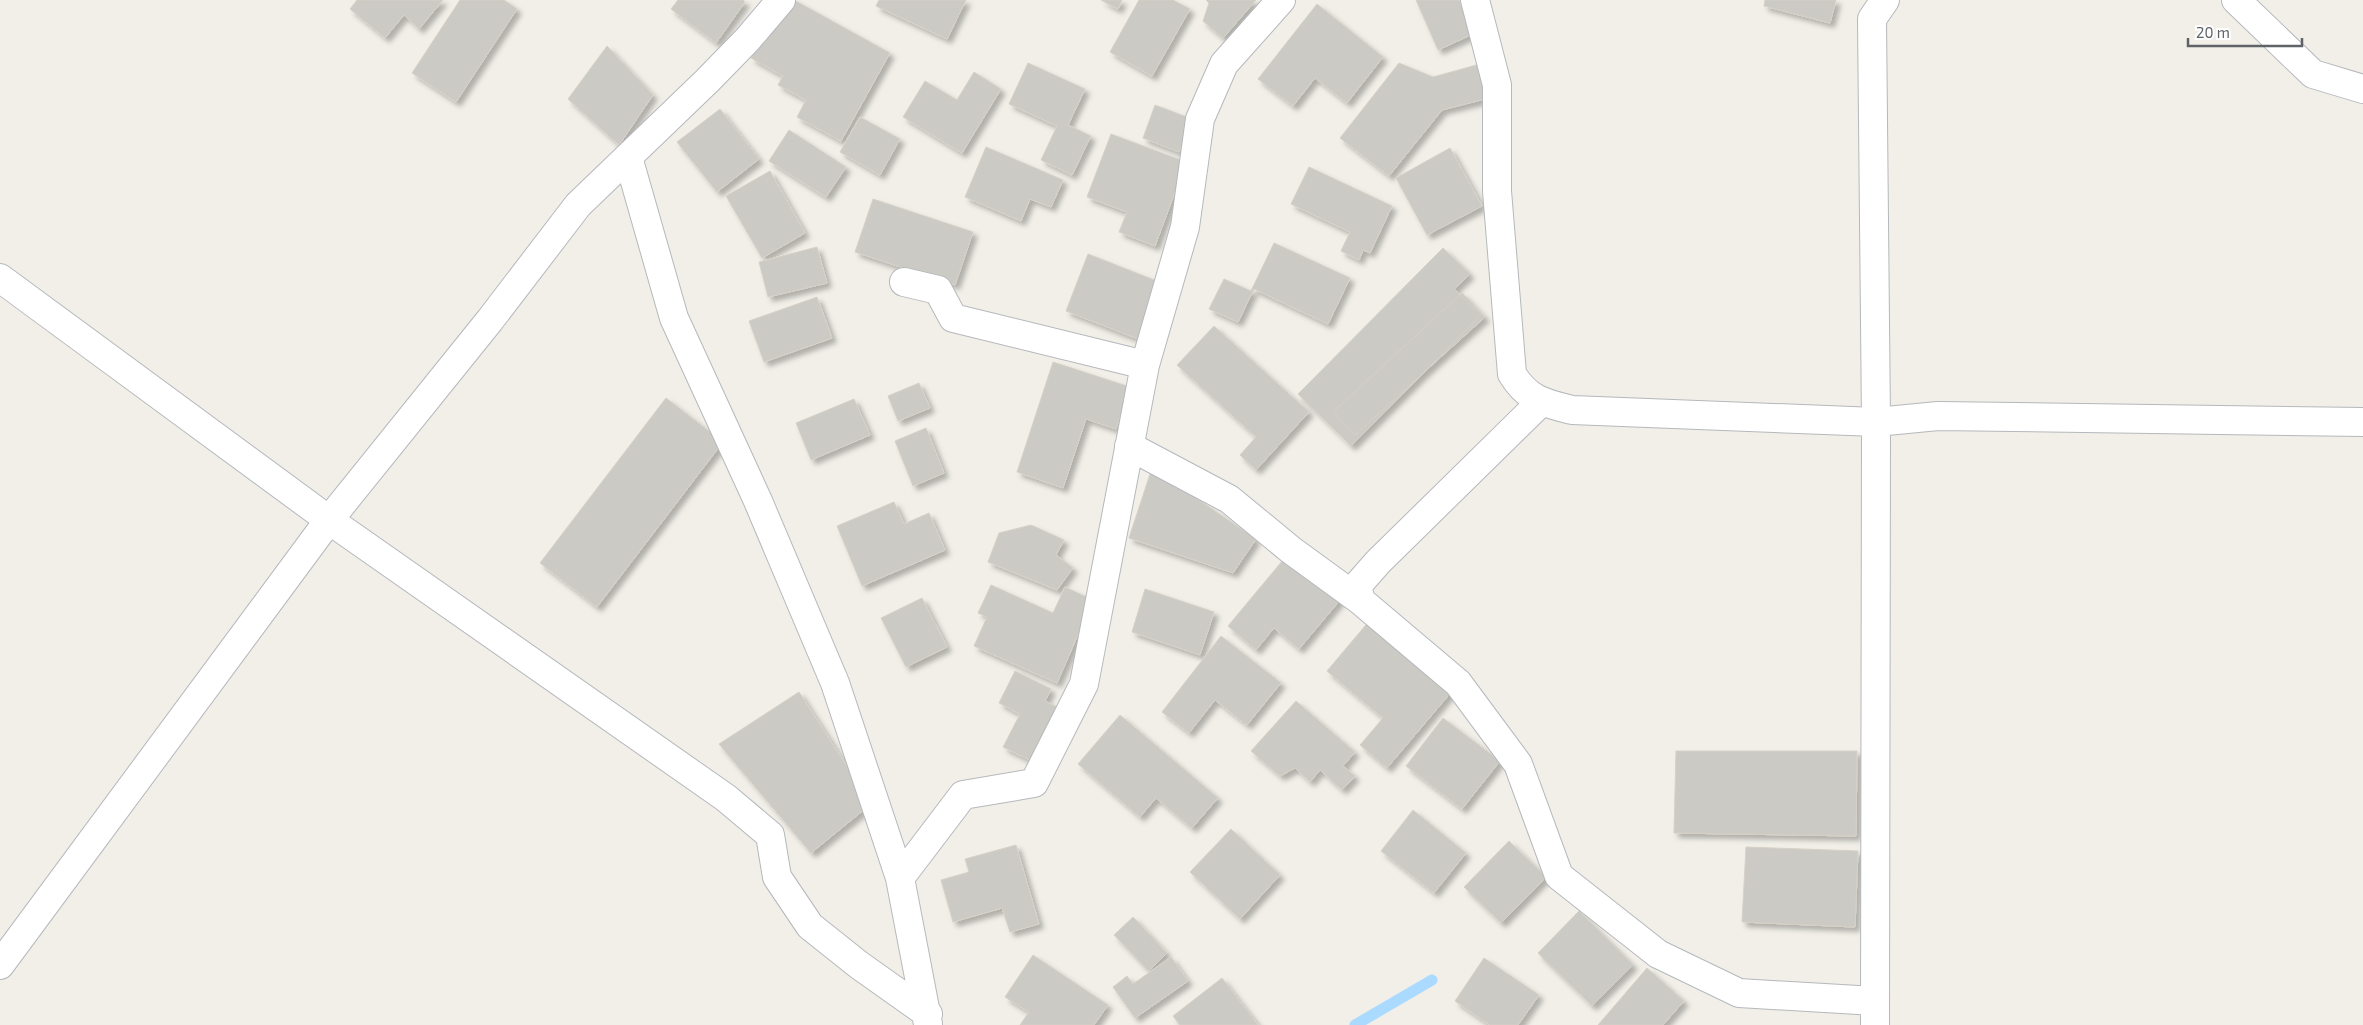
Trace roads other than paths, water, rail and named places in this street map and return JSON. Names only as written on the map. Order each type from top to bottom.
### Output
[{"type":"street","points":[[0,965],[329,520],[484,328],[578,205],[734,54],[780,0]]},
{"type":"street","points":[[900,878],[963,796],[1034,783],[1084,684],[1145,365],[1185,227],[1200,119],[1224,64],[1281,0]]},
{"type":"street","points":[[1475,0],[1497,85],[1497,191],[1512,374],[1521,388],[1541,402],[1572,410],[1876,422],[1938,416],[2363,422]]},
{"type":"street","points":[[1129,446],[1230,499],[1290,550],[1361,601],[1458,683],[1518,764],[1558,876],[1658,954],[1739,993],[1875,1013],[1876,422],[1872,18],[1885,0]]},
{"type":"street","points":[[2236,0],[2313,74],[2363,89]]},
{"type":"street","points":[[628,157],[674,318],[758,501],[835,683],[900,878],[928,1019]]},
{"type":"street","points":[[0,278],[329,520],[726,798],[770,835],[777,876],[810,926],[928,1019]]},
{"type":"street","points":[[904,282],[938,290],[953,318],[1145,365]]},
{"type":"street","points":[[1361,601],[1357,586],[1378,562],[1541,402]]},
{"type":"waterway","points":[[1355,1025],[1432,980]]}]
